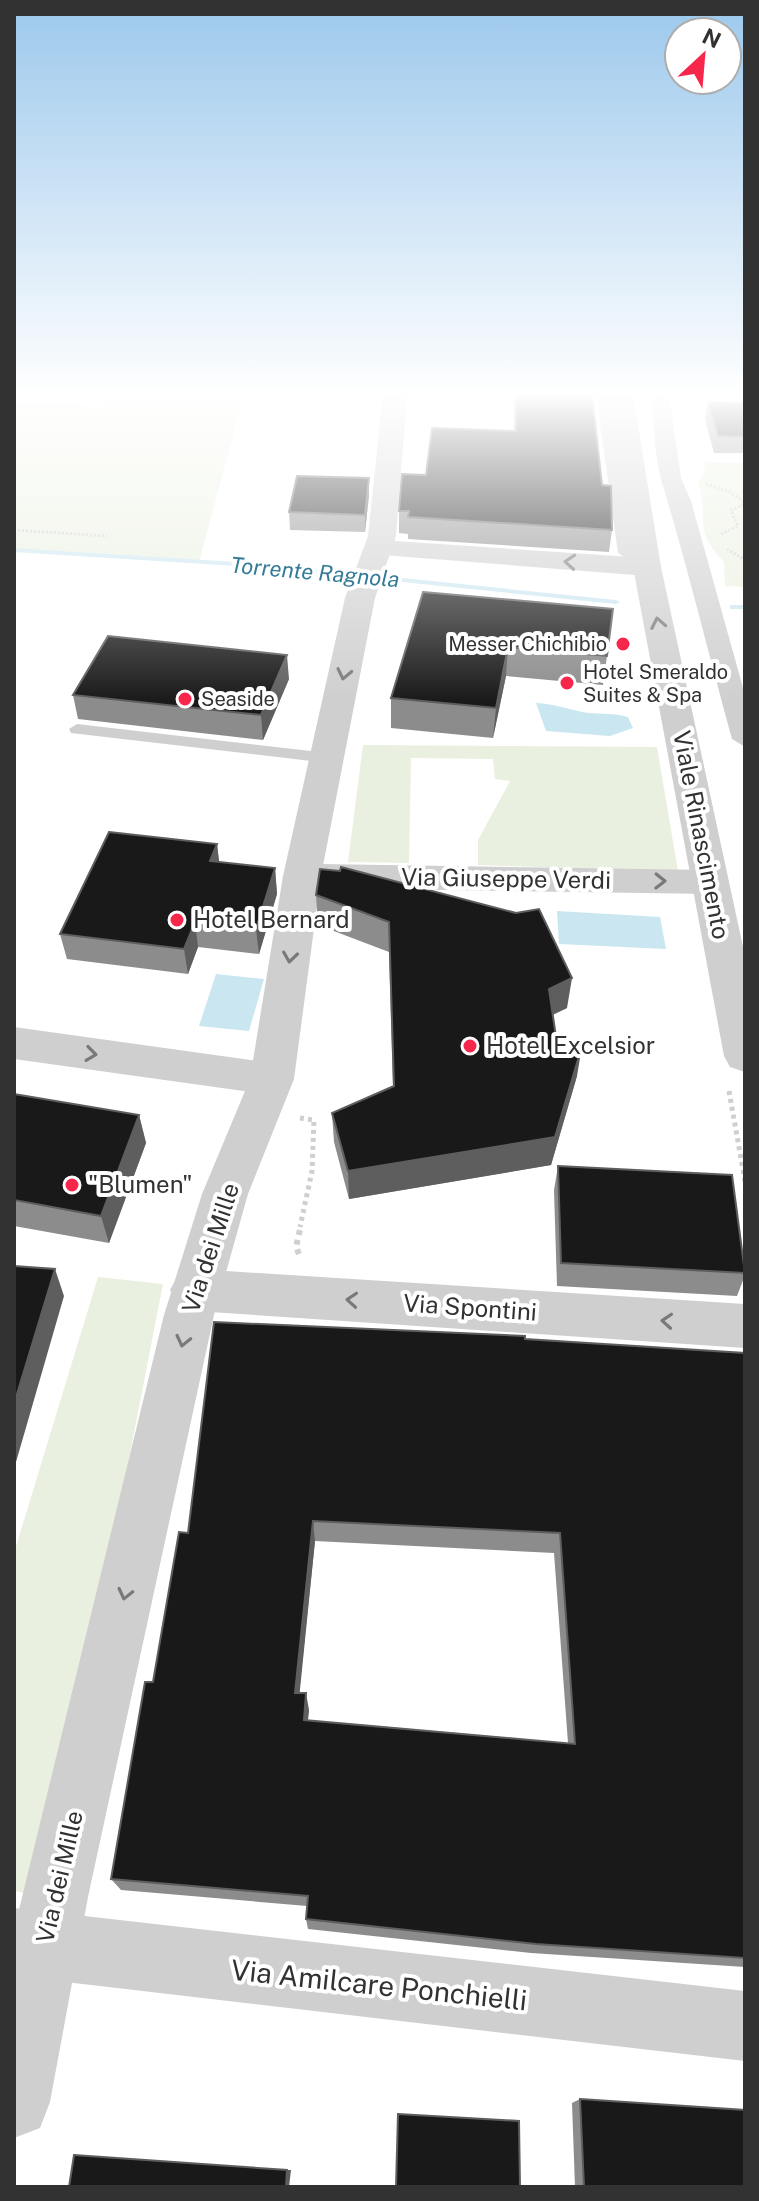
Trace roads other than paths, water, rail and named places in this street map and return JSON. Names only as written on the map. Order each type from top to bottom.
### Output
[{"type":"street","name":"Via dei Mille","points":[[17,2072],[29,1945],[195,1290],[257,1110],[272,1079],[302,876],[372,568],[381,497]]},
{"type":"street","points":[[372,568],[638,560],[625,497]]},
{"type":"street","name":"Viale Rinascimento","points":[[632,497],[638,560],[710,882],[745,1056]]},
{"type":"street","points":[[679,497],[745,739]]},
{"type":"street","name":"Via Giuseppe Verdi","points":[[302,876],[710,882]]},
{"type":"street","points":[[14,1043],[272,1079]]},
{"type":"street","name":"Via Spontini","points":[[195,1290],[745,1326]]},
{"type":"street","name":"Via Amilcare Ponchielli","points":[[29,1945],[745,2026]]},
{"type":"lane","points":[[77,729],[328,758]]},
{"type":"water","points":[[536,703],[628,717],[633,728],[610,736],[546,731]]},
{"type":"water","points":[[557,911],[660,917],[666,949],[559,944]]},
{"type":"water","points":[[216,974],[264,979],[249,1031],[199,1026]]},
{"type":"waterway","name":"Torrente Ragnola","points":[[14,550],[266,566],[616,602]]},
{"type":"waterway","name":"Torrente Ragnola","points":[[733,607],[745,607]]},
{"type":"place","name":"Messer Chichibio","points":[[623,644]]},
{"type":"place","name":"Hotel Smeraldo Suites & Spa","points":[[567,683]]},
{"type":"place","name":"Seaside","points":[[185,699]]},
{"type":"place","name":"Hotel Bernard","points":[[177,920]]},
{"type":"place","name":"Hotel Excelsior","points":[[470,1046]]},
{"type":"place","name":"\"Blumen\"","points":[[72,1185]]}]
